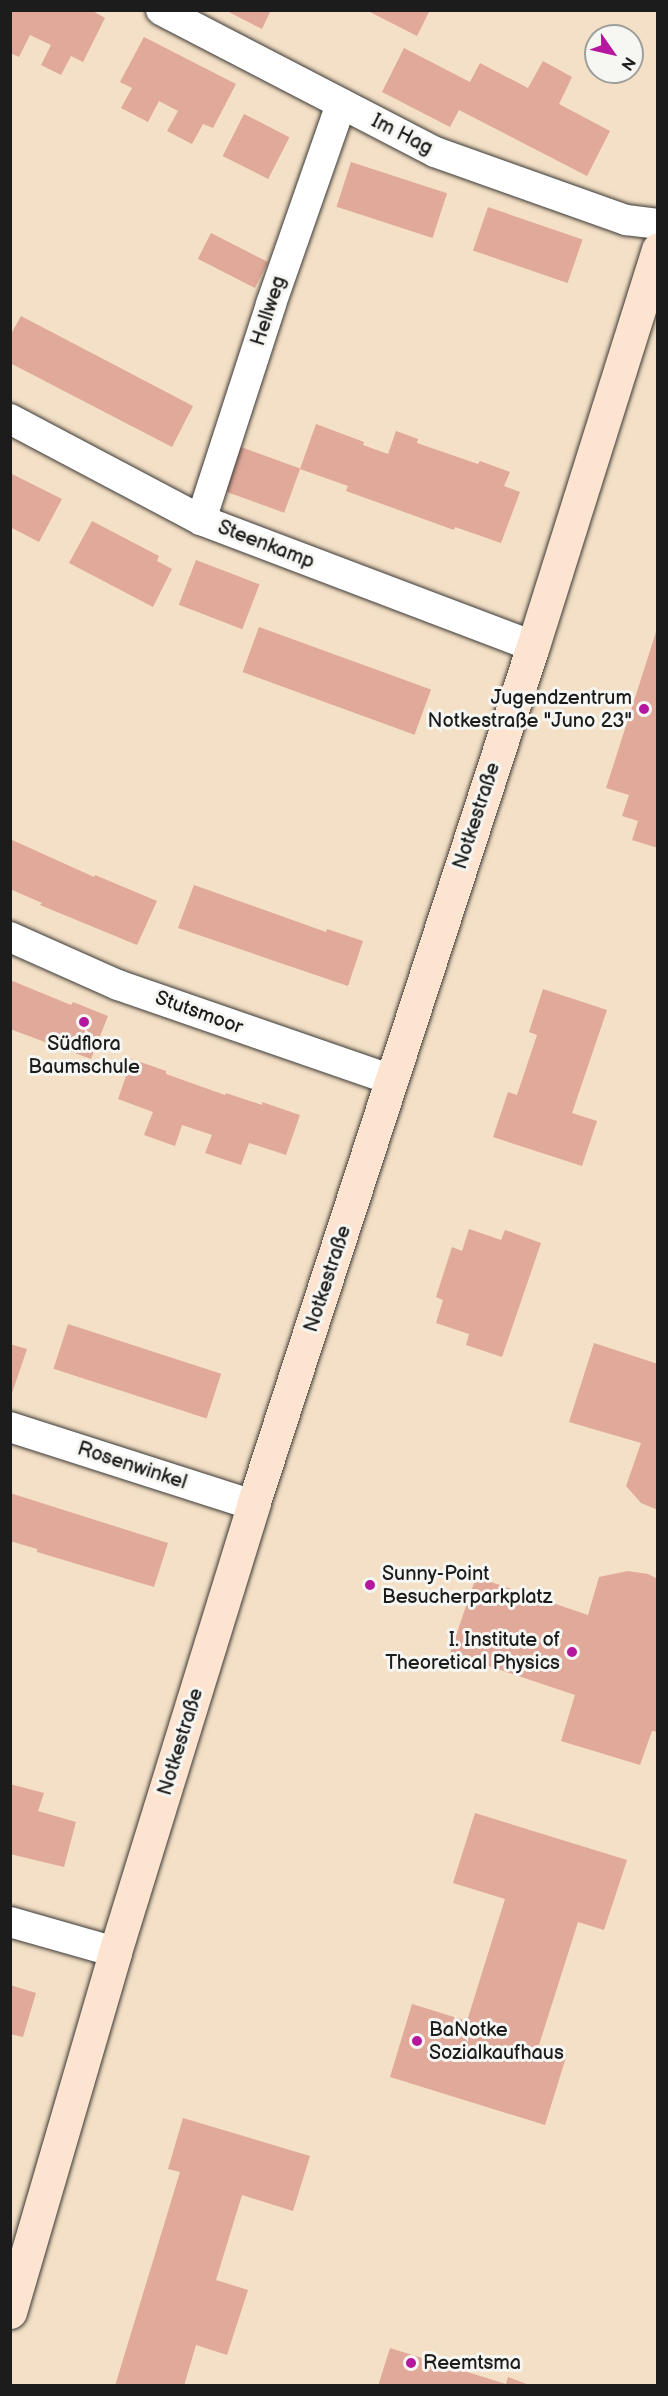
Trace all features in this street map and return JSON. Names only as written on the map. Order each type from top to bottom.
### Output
[{"type":"street","name":"Im Hag","points":[[161,10],[435,153],[626,220],[657,224]]},
{"type":"street","name":"Hellweg","points":[[201,520],[274,293],[341,104]]},
{"type":"street","name":"Notkestraße","points":[[10,2312],[115,1952],[253,1505],[533,646],[657,249]]},
{"type":"street","name":"Steenkamp","points":[[10,419],[201,520],[533,646]]},
{"type":"street","name":"Stutsmoor","points":[[10,936],[118,985],[392,1080]]},
{"type":"street","name":"Rosenwinkel","points":[[10,1427],[253,1505]]},
{"type":"street","points":[[10,1922],[115,1952]]},
{"type":"building","points":[[10,10],[91,10],[105,18],[83,62],[71,56],[61,75],[41,65],[51,45],[30,35],[19,57],[10,53]]},
{"type":"building","points":[[225,10],[271,10],[262,29]]},
{"type":"building","points":[[366,10],[430,10],[417,36]]},
{"type":"building","points":[[144,37],[236,84],[213,128],[203,124],[192,144],[167,131],[178,111],[159,101],[148,122],[121,108],[132,88],[120,82]]},
{"type":"building","points":[[404,48],[470,82],[480,63],[528,88],[543,61],[572,77],[559,104],[610,131],[587,176],[459,110],[450,127],[382,92]]},
{"type":"building","points":[[244,114],[289,137],[268,179],[223,156]]},
{"type":"building","points":[[351,162],[447,193],[433,238],[336,207]]},
{"type":"building","points":[[488,207],[583,240],[568,283],[473,250]]},
{"type":"building","points":[[211,233],[268,262],[255,288],[198,259]]},
{"type":"building","points":[[21,316],[193,406],[172,447],[10,363],[10,336]]},
{"type":"building","points":[[316,424],[364,442],[363,445],[388,454],[396,431],[418,439],[417,443],[478,464],[480,461],[510,472],[504,486],[520,492],[501,543],[455,527],[454,530],[346,491],[348,486],[300,469]]},
{"type":"building","points":[[241,447],[300,469],[284,513],[225,491]]},
{"type":"building","points":[[10,473],[62,499],[39,542],[10,527]]},
{"type":"building","points":[[92,521],[159,556],[157,561],[172,569],[153,607],[69,563]]},
{"type":"building","points":[[196,560],[259,584],[242,629],[179,605]]},
{"type":"building","points":[[259,627],[431,690],[415,735],[243,672]]},
{"type":"building","name":"Jugendzentrum Notkestraße \"Juno 23\"","points":[[657,629],[658,848],[632,840],[638,821],[622,816],[629,795],[606,788]]},
{"type":"building","points":[[10,839],[94,877],[95,875],[157,901],[137,945],[40,905],[42,903],[10,889]]},
{"type":"building","points":[[194,885],[326,932],[327,929],[363,941],[348,986],[178,928]]},
{"type":"building","points":[[10,980],[71,1005],[73,1002],[108,1016],[91,1059],[10,1029]]},
{"type":"building","points":[[543,989],[607,1010],[572,1113],[597,1121],[582,1166],[493,1137],[508,1092],[517,1095],[537,1035],[529,1032]]},
{"type":"building","points":[[132,1059],[225,1095],[226,1093],[262,1105],[262,1102],[300,1115],[286,1155],[249,1143],[241,1165],[205,1153],[212,1135],[182,1125],[175,1146],[144,1135],[153,1112],[118,1099]]},
{"type":"building","points":[[469,1229],[501,1240],[505,1230],[541,1243],[502,1357],[466,1345],[469,1334],[436,1323],[443,1300],[436,1297],[452,1247],[462,1251]]},
{"type":"building","points":[[68,1324],[221,1374],[207,1418],[53,1369]]},
{"type":"building","points":[[594,1343],[658,1364],[658,1510],[641,1503],[626,1486],[641,1443],[569,1422]]},
{"type":"building","points":[[10,1344],[27,1349],[12,1393],[10,1393]]},
{"type":"building","points":[[10,1493],[168,1543],[154,1587],[37,1552],[37,1549],[10,1541]]},
{"type":"building","points":[[628,1571],[648,1574],[658,1579],[658,1732],[652,1731],[640,1765],[561,1741],[575,1695],[450,1653],[476,1577],[588,1615],[599,1577]]},
{"type":"building","points":[[10,1784],[44,1793],[38,1811],[76,1822],[64,1867],[10,1854]]},
{"type":"building","points":[[475,1813],[627,1860],[604,1930],[578,1922],[539,2045],[567,2054],[545,2125],[390,2077],[412,2004],[467,2021],[505,1899],[453,1883]]},
{"type":"building","points":[[10,1985],[36,1993],[23,2037],[10,2034]]},
{"type":"building","points":[[183,2118],[310,2156],[293,2211],[242,2195],[216,2280],[248,2290],[227,2355],[196,2345],[184,2386],[115,2386],[180,2172],[168,2169]]},
{"type":"building","name":"Reemtsma","points":[[390,2348],[506,2384],[508,2377],[532,2386],[378,2386]]},
{"type":"place","name":"Jugendzentrum Notkestraße \"Juno 23\"","points":[[644,709]]},
{"type":"place","name":"Südflora Baumschule","points":[[84,1022]]},
{"type":"place","name":"Sunny-Point Besucherparkplatz","points":[[370,1585]]},
{"type":"place","name":"I. Institute of Theoretical Physics","points":[[572,1652]]},
{"type":"place","name":"BaNotke Sozialkaufhaus","points":[[417,2041]]},
{"type":"place","name":"Reemtsma","points":[[411,2363]]}]
